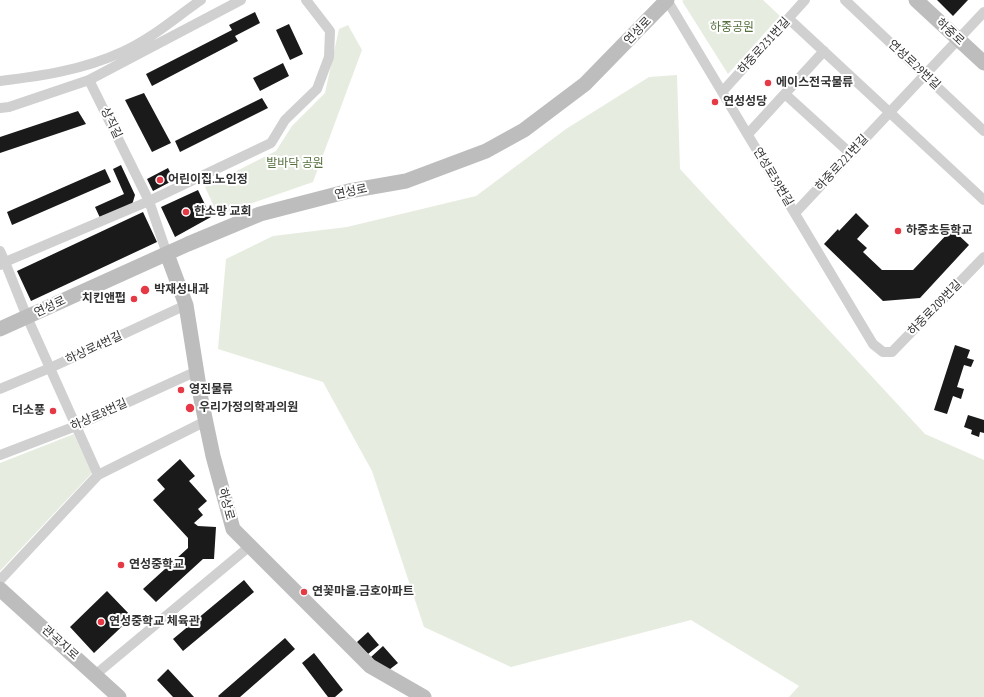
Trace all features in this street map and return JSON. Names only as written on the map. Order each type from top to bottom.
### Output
[{"type":"street","points":[[0,81],[77,68],[122,52],[148,37],[201,0]]},
{"type":"street","points":[[0,108],[9,107],[89,80],[241,0]]},
{"type":"street","points":[[3,263],[149,200],[271,143],[285,120],[317,89],[329,57],[330,31],[306,0]]},
{"type":"street","name":"연성로39번길","points":[[667,0],[874,344],[883,352]]},
{"type":"street","name":"연성로","points":[[0,329],[188,244],[260,214],[349,191],[406,181],[486,151],[524,130],[585,84],[667,0]]},
{"type":"street","name":"하중로231번길","points":[[722,92],[805,0]]},
{"type":"street","name":"연성로29번길","points":[[845,0],[984,131]]},
{"type":"street","name":"하중로","points":[[916,0],[984,63]]},
{"type":"street","name":"하중로221번길","points":[[795,213],[984,12]]},
{"type":"street","points":[[789,18],[984,200]]},
{"type":"street","points":[[748,134],[824,51]]},
{"type":"street","name":"상직길","points":[[89,80],[149,200],[167,254]]},
{"type":"street","points":[[785,94],[851,154]]},
{"type":"street","points":[[0,251],[3,263],[98,475]]},
{"type":"street","name":"하상로","points":[[167,254],[186,305],[213,456],[233,529],[370,666],[424,697]]},
{"type":"street","name":"하중로209번길","points":[[883,352],[892,352],[984,257]]},
{"type":"street","name":"하상로4번길","points":[[0,389],[50,368],[186,305]]},
{"type":"street","name":"하상로8번길","points":[[0,455],[76,426],[197,371]]},
{"type":"street","points":[[0,580],[98,475],[206,421]]},
{"type":"street","points":[[95,675],[250,546]]},
{"type":"street","name":"관곡지로","points":[[0,589],[119,697]]},
{"type":"green space","name":"하중공원","points":[[763,0],[780,16],[728,74],[682,1]]},
{"type":"green space","name":"발바닥 공원","points":[[348,25],[362,50],[313,182],[218,215],[205,187],[276,151],[292,126],[325,93],[339,29]]},
{"type":"green space","points":[[677,75],[680,169],[925,434],[984,460],[984,697],[789,697],[799,686],[691,620],[511,667],[424,627],[372,471],[323,382],[218,349],[226,259],[273,236],[347,227],[476,196],[566,129],[649,77]]},
{"type":"green space","points":[[74,434],[92,473],[0,571],[0,463]]},
{"type":"building","points":[[937,0],[968,0],[953,16]]},
{"type":"building","points":[[255,12],[260,23],[235,36],[238,41],[152,86],[146,74],[232,30],[229,25]]},
{"type":"building","points":[[289,24],[303,54],[290,60],[276,30]]},
{"type":"building","points":[[283,63],[289,76],[260,91],[253,78]]},
{"type":"building","points":[[144,93],[171,143],[152,152],[125,100]]},
{"type":"building","points":[[262,98],[268,108],[180,152],[175,141]]},
{"type":"building","points":[[78,111],[86,124],[0,153],[0,137]]},
{"type":"building","points":[[121,165],[135,195],[132,205],[101,220],[95,207],[124,194],[113,169]]},
{"type":"building","name":"어린이집.노인정","points":[[168,168],[174,180],[153,191],[147,179]]},
{"type":"building","points":[[105,169],[111,182],[12,225],[7,212]]},
{"type":"building","name":"한소망 교회","points":[[198,190],[211,217],[175,237],[161,207]]},
{"type":"building","points":[[143,212],[157,242],[31,301],[17,271]]},
{"type":"building","points":[[856,213],[869,226],[857,239],[867,248],[863,252],[882,270],[913,270],[952,229],[969,245],[920,298],[883,301],[824,244]]},
{"type":"building","points":[[955,345],[970,350],[967,358],[974,360],[971,367],[964,365],[957,387],[964,389],[961,399],[953,396],[947,414],[934,410]]},
{"type":"building","points":[[968,415],[984,420],[984,433],[980,432],[979,437],[971,434],[972,430],[964,427]]},
{"type":"building","name":"연성중학교","points":[[180,459],[195,476],[189,481],[207,501],[198,509],[203,515],[194,523],[198,526],[216,527],[214,559],[203,559],[156,602],[143,589],[188,548],[188,538],[153,500],[165,489],[157,480]]},
{"type":"building","points":[[244,580],[254,592],[183,651],[173,639]]},
{"type":"building","name":"연성중학교 체육관","points":[[107,591],[132,617],[94,653],[70,627]]},
{"type":"building","points":[[368,632],[379,645],[368,654],[357,642]]},
{"type":"building","points":[[285,638],[295,649],[240,697],[218,696]]},
{"type":"building","points":[[383,646],[398,663],[385,673],[371,657]]},
{"type":"building","points":[[314,653],[343,690],[335,697],[328,697],[302,663]]},
{"type":"building","points":[[168,669],[194,697],[173,697],[157,680]]},
{"type":"place","name":"에이스전국물류","points":[[768,83]]},
{"type":"place","name":"연성성당","points":[[715,102]]},
{"type":"place","name":"어린이집.노인정","points":[[160,180]]},
{"type":"place","name":"한소망 교회","points":[[186,212]]},
{"type":"place","name":"하중초등학교","points":[[898,231]]},
{"type":"place","name":"박재성내과","points":[[145,290]]},
{"type":"place","name":"치킨앤펍","points":[[134,299]]},
{"type":"place","name":"영진물류","points":[[181,390]]},
{"type":"place","name":"우리가정의학과의원","points":[[190,408]]},
{"type":"place","name":"더소풍","points":[[53,411]]},
{"type":"place","name":"연성중학교","points":[[121,565]]},
{"type":"place","name":"연꽃마을.금호아파트","points":[[304,592]]},
{"type":"place","name":"연성중학교 체육관","points":[[101,622]]}]
